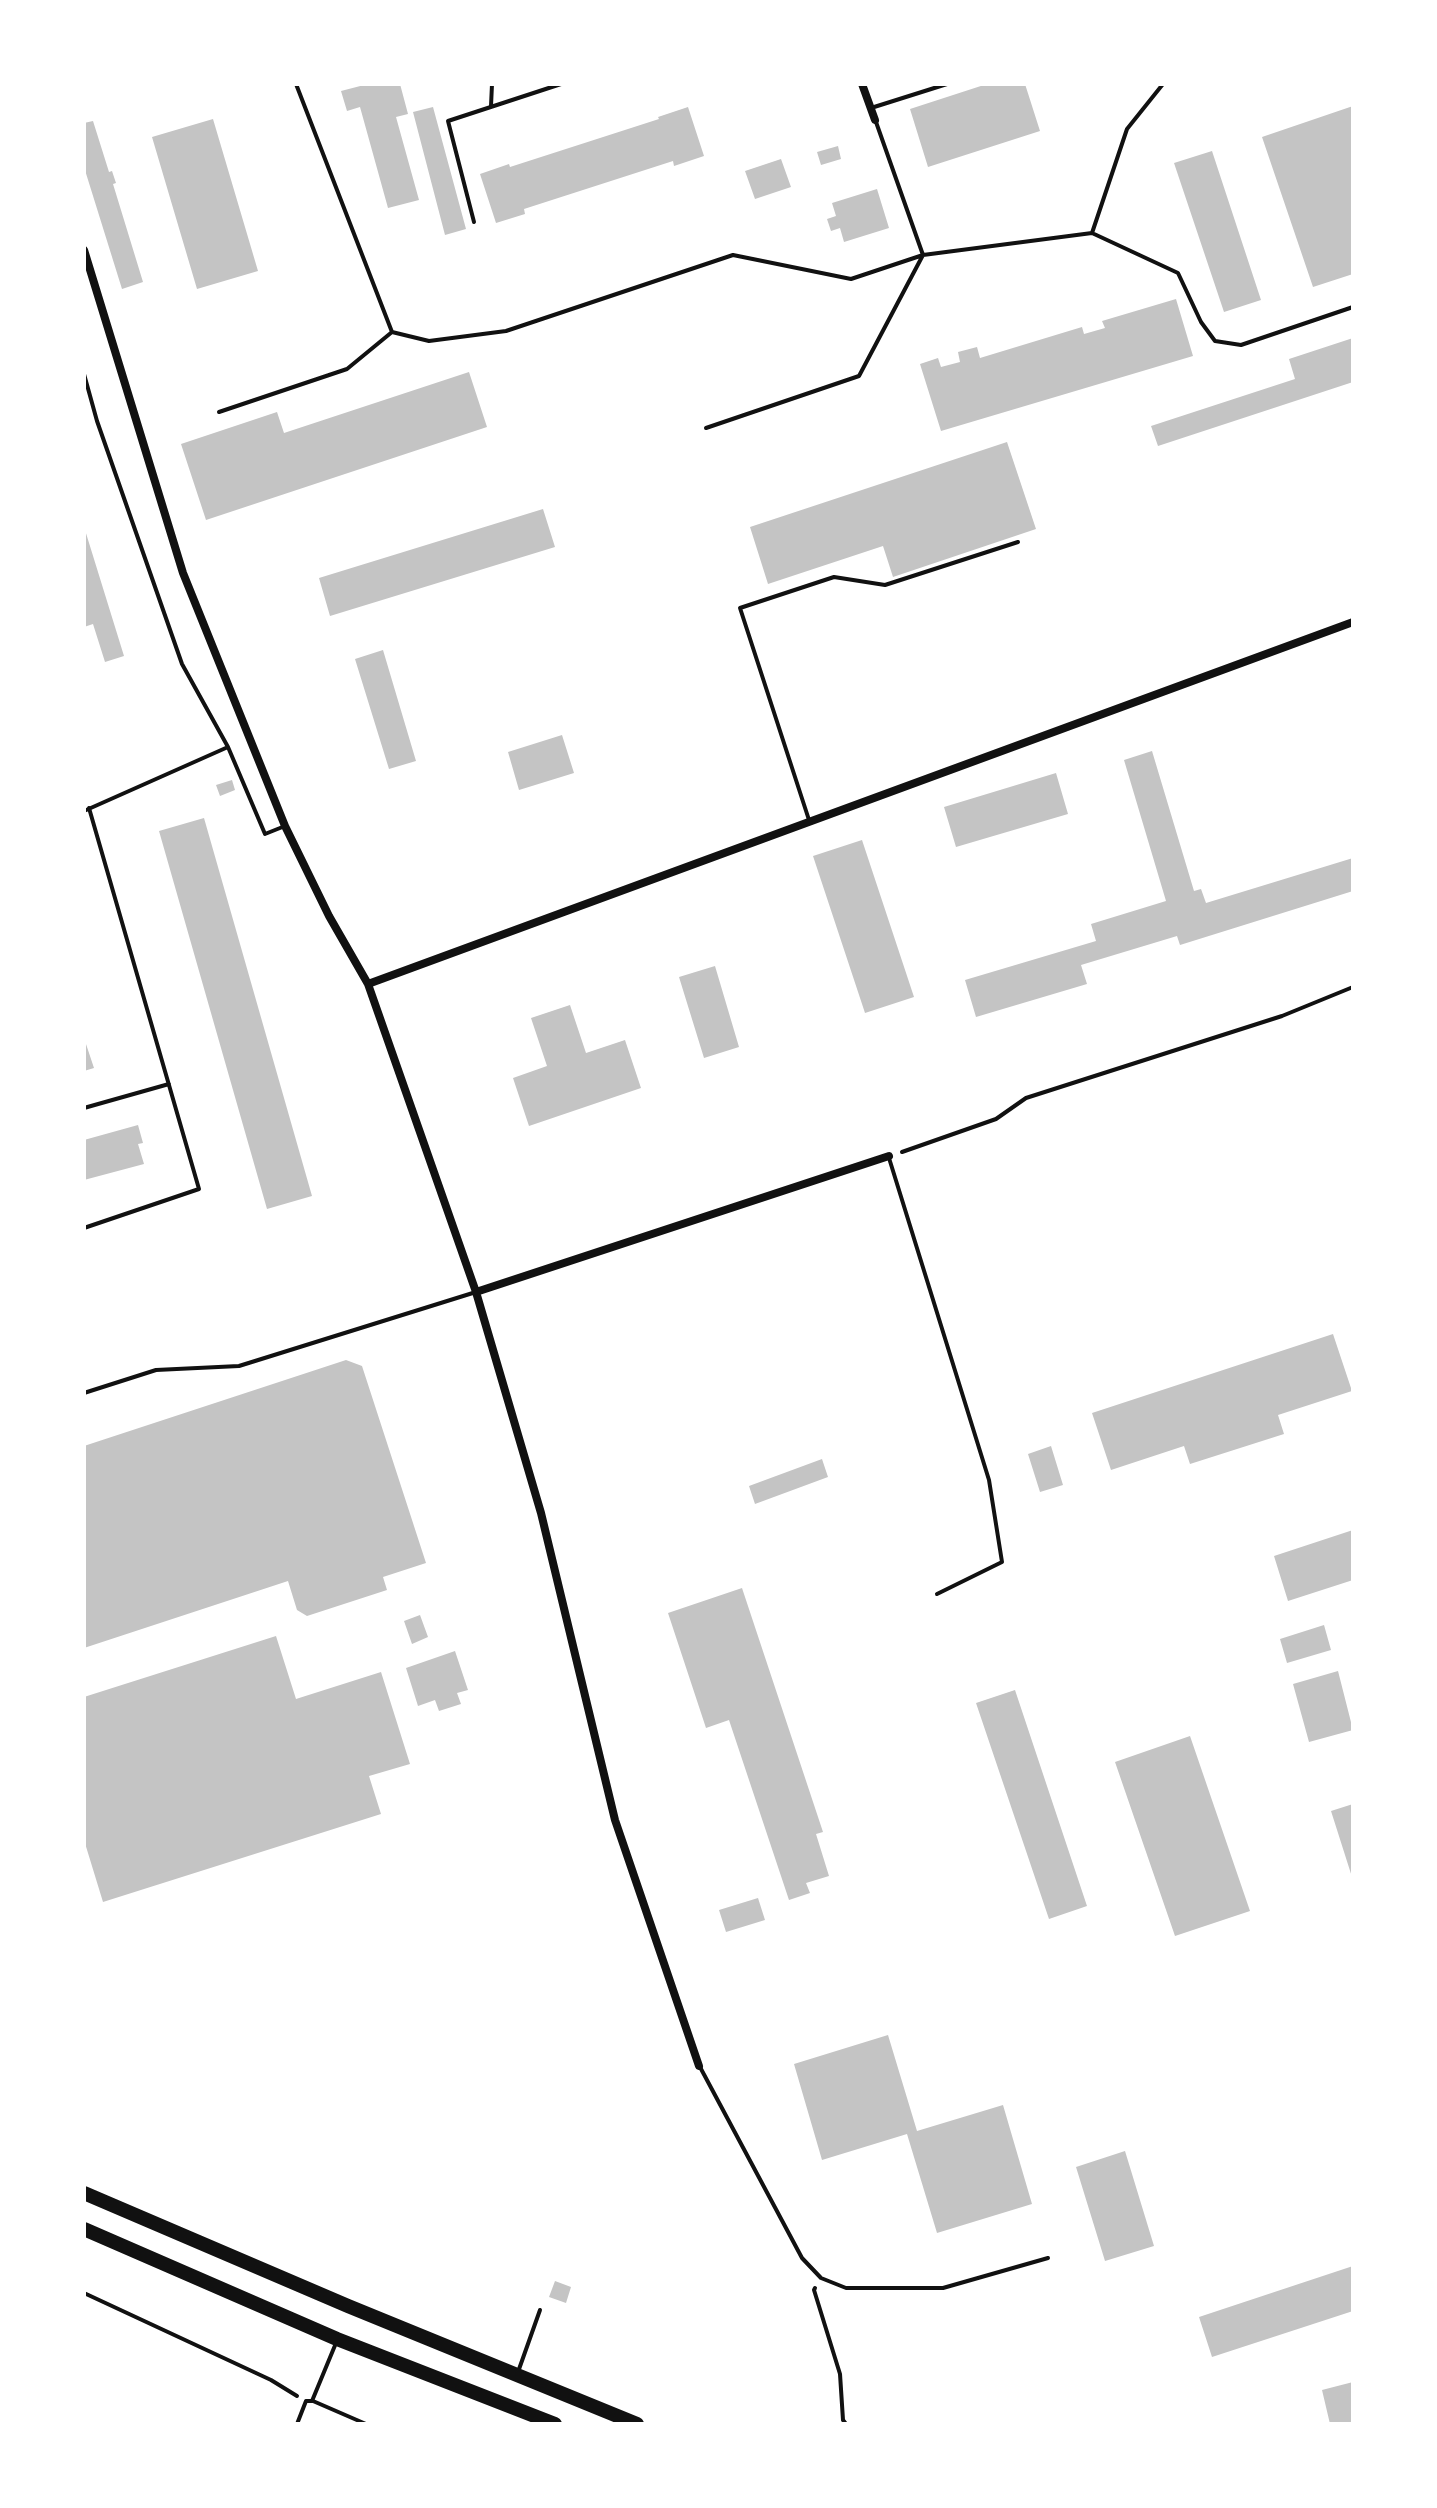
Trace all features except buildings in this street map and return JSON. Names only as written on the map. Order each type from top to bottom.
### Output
[{"type":"highway","points":[[84,2193],[348,2306],[637,2424]]},
{"type":"highway","points":[[84,2229],[337,2339],[555,2424]]},
{"type":"street","points":[[862,84],[875,120]]},
{"type":"street","points":[[84,250],[183,573],[285,826],[329,916],[368,984],[476,1292],[541,1513],[615,1820],[699,2066]]},
{"type":"street","points":[[368,984],[1353,622]]},
{"type":"street","points":[[476,1292],[889,1156]]},
{"type":"lane","points":[[296,84],[392,332]]},
{"type":"lane","points":[[491,107],[492,84]]},
{"type":"lane","points":[[474,222],[448,121],[561,84]]},
{"type":"lane","points":[[871,108],[947,84]]},
{"type":"lane","points":[[1092,233],[1127,129],[1163,84]]},
{"type":"lane","points":[[706,428],[859,376],[923,255],[875,120]]},
{"type":"lane","points":[[392,332],[429,341],[506,331],[733,255],[851,279],[923,255],[1092,233],[1178,273],[1201,322],[1215,341],[1241,345],[1353,307]]},
{"type":"lane","points":[[219,412],[347,369],[392,332]]},
{"type":"lane","points":[[84,374],[97,421],[182,664],[228,747],[265,834],[285,826]]},
{"type":"lane","points":[[810,822],[740,608],[834,577],[885,585],[1018,542]]},
{"type":"lane","points":[[84,1228],[199,1189],[86,810],[228,747]]},
{"type":"lane","points":[[84,1108],[169,1084]]},
{"type":"lane","points":[[889,1156],[989,1480],[1002,1562],[937,1594]]},
{"type":"lane","points":[[84,1393],[156,1370],[239,1366],[476,1292]]},
{"type":"lane","points":[[699,2066],[802,2258],[821,2278],[846,2288],[943,2288],[1048,2258]]},
{"type":"lane","points":[[517,2374],[540,2310]]},
{"type":"lane","points":[[312,2401],[337,2339]]},
{"type":"lane","points":[[297,2424],[306,2401],[366,2424]]},
{"type":"path","points":[[889,1156],[996,1119],[1026,1098],[1282,1016],[1353,987]]},
{"type":"path","points":[[821,2278],[814,2290],[840,2374],[843,2420],[846,2424]]},
{"type":"path","points":[[84,2293],[271,2380],[306,2401]]}]
